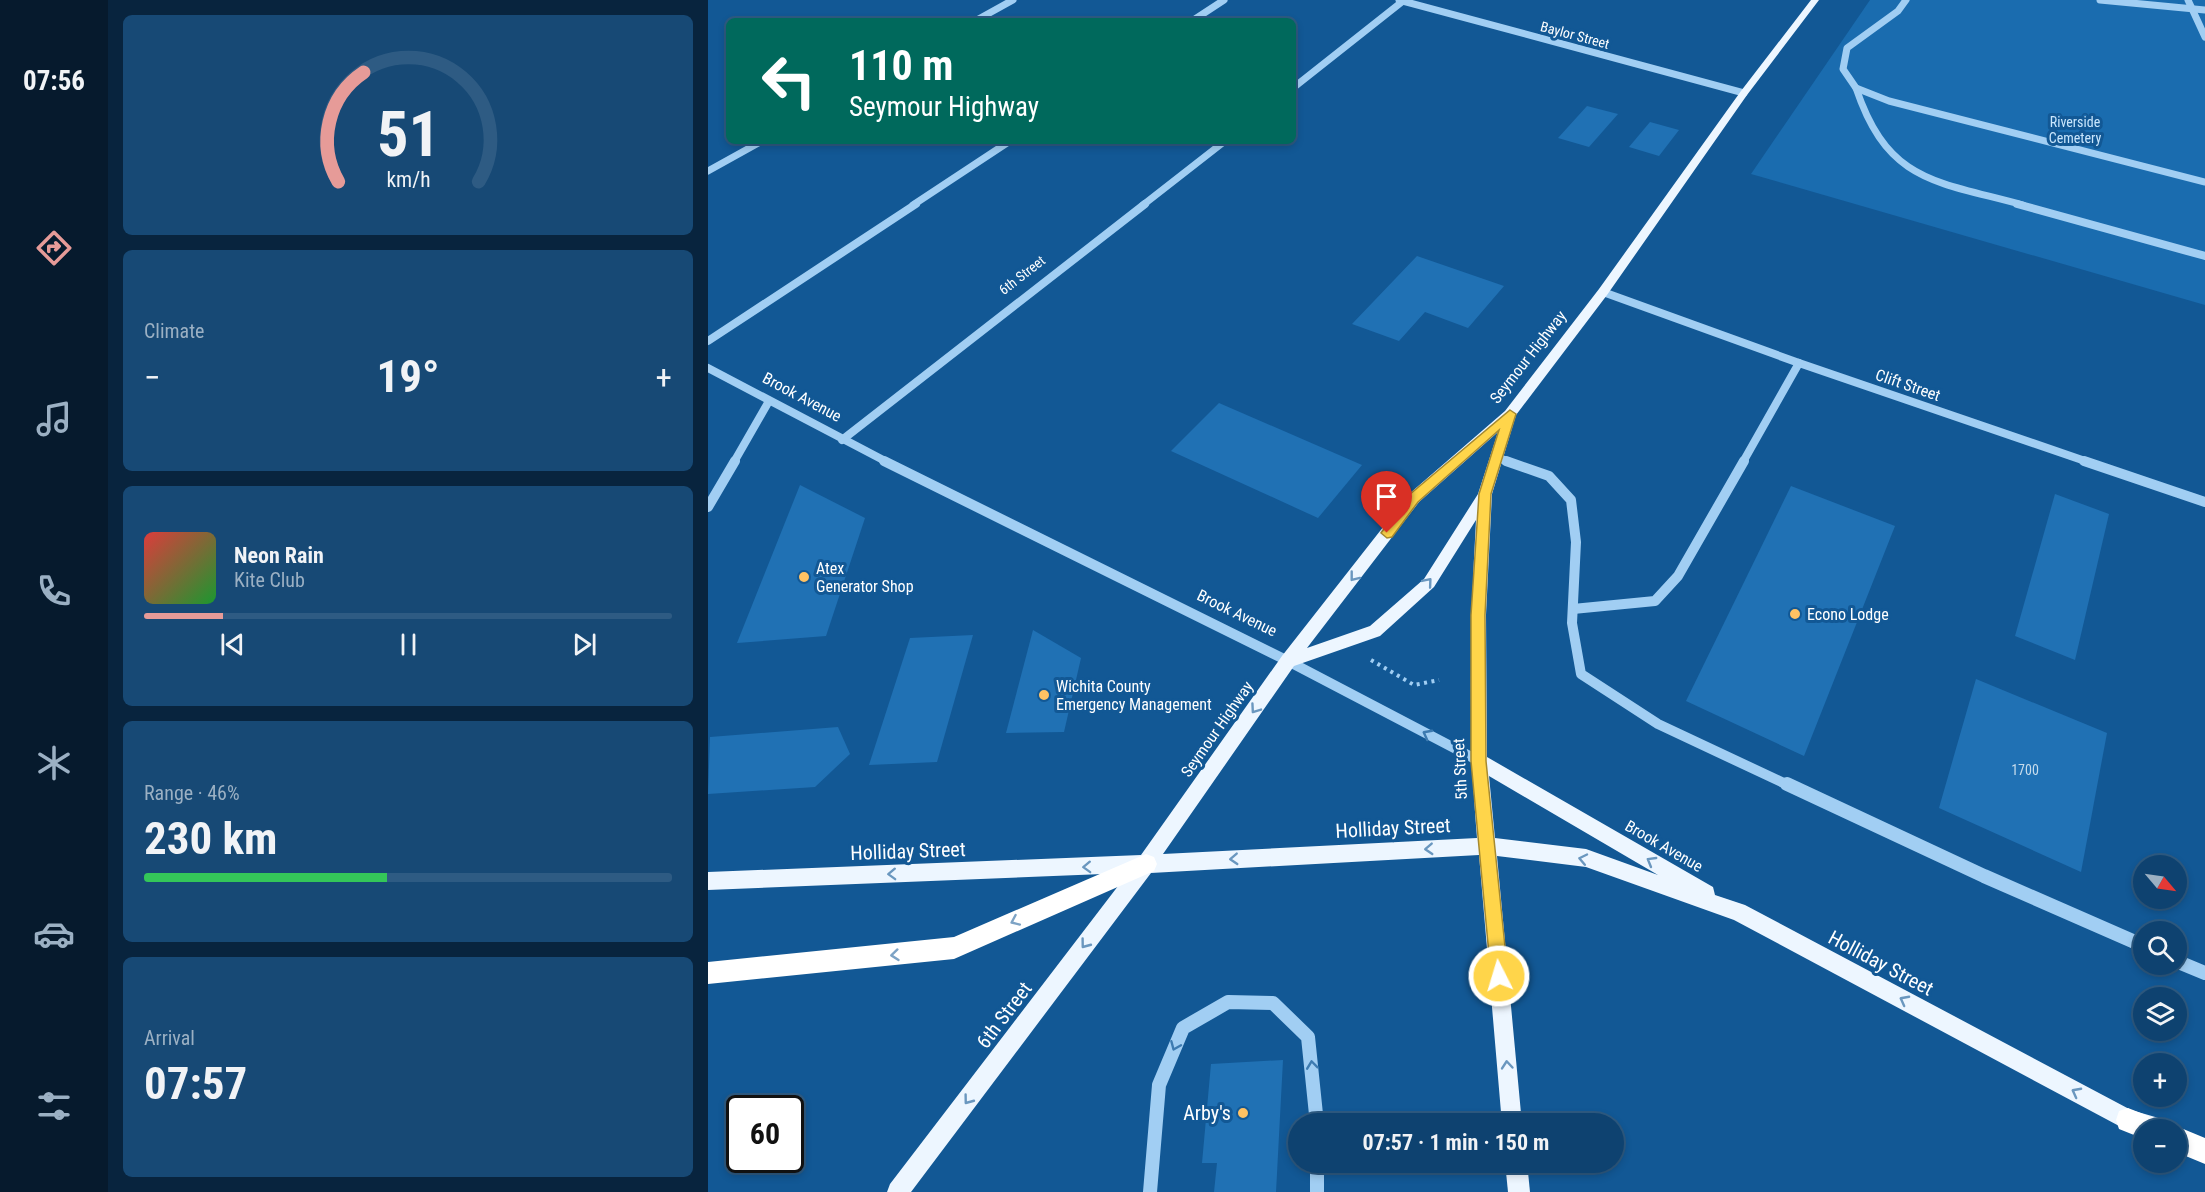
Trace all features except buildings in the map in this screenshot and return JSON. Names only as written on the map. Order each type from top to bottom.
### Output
[{"type":"highway","points":[[708,973],[954,948],[1146,864]]},
{"type":"highway","points":[[2128,1120],[2133,1122]]},
{"type":"highway","points":[[2187,1144],[2205,1151]]},
{"type":"main road","name":"Seymour Highway","points":[[1146,864],[1288,661],[1414,498],[1510,414],[1603,292],[1744,93],[1815,0]]},
{"type":"main road","name":"5th Street","points":[[1510,414],[1485,494],[1478,615],[1479,761],[1511,1113]]},
{"type":"main road","points":[[1288,661],[1375,631],[1429,583],[1485,494]]},
{"type":"main road","name":"Brook Avenue","points":[[1479,761],[1738,912]]},
{"type":"main road","name":"Holliday Street","points":[[708,881],[1146,864],[1487,846],[1586,858],[1738,912],[2133,1121]]},
{"type":"main road","name":"6th Street","points":[[898,1192],[1146,864]]},
{"type":"main road","points":[[2187,1134],[2205,1138]]},
{"type":"main road","points":[[1517,1173],[1519,1192]]},
{"type":"street","points":[[980,18],[1013,0]]},
{"type":"street","points":[[1197,18],[1224,0]]},
{"type":"street","points":[[1906,0],[1898,11],[1847,48],[1844,69],[1856,88],[1868,126],[1895,161],[1926,178],[2205,256]]},
{"type":"street","points":[[2100,0],[2205,10]]},
{"type":"street","points":[[2188,0],[2205,37]]},
{"type":"street","points":[[1296,86],[1401,1]]},
{"type":"street","name":"Baylor Street","points":[[1401,1],[1744,93]]},
{"type":"street","points":[[1856,88],[1889,101],[2205,182]]},
{"type":"street","points":[[708,171],[757,144]]},
{"type":"street","points":[[708,341],[1005,144]]},
{"type":"street","name":"6th Street","points":[[842,440],[1221,144]]},
{"type":"street","name":"Clift Street","points":[[1603,292],[1798,363],[2205,502]]},
{"type":"street","points":[[1573,609],[1655,601],[1678,576],[1798,363]]},
{"type":"street","name":"Brook Avenue","points":[[708,368],[842,440],[1288,661],[1479,761]]},
{"type":"street","points":[[708,507],[769,401]]},
{"type":"street","points":[[1496,457],[1549,476],[1571,500],[1576,542],[1572,623],[1581,674],[1658,724],[1984,876],[2133,941]]},
{"type":"street","points":[[2187,966],[2205,973]]},
{"type":"street","points":[[1150,1192],[1159,1085],[1183,1028],[1228,1002],[1273,1003],[1308,1036],[1316,1113]]},
{"type":"street","points":[[1317,1173],[1317,1192]]},
{"type":"path","points":[[1370,660],[1414,685],[1440,680]]},
{"type":"green space","name":"Riverside Cemetery","points":[[1870,0],[2205,0],[2205,305],[1751,174]]},
{"type":"place","name":"Atex Generator Shop","points":[[804,577]]},
{"type":"place","name":"Econo Lodge","points":[[1795,614]]},
{"type":"place","name":"Wichita County Emergency Management","points":[[1044,695]]},
{"type":"place","name":"Arby's","points":[[1243,1113]]},
{"type":"route","points":[[1387,533],[1414,498],[1510,414],[1485,494],[1478,615],[1479,761],[1499,976]]}]
